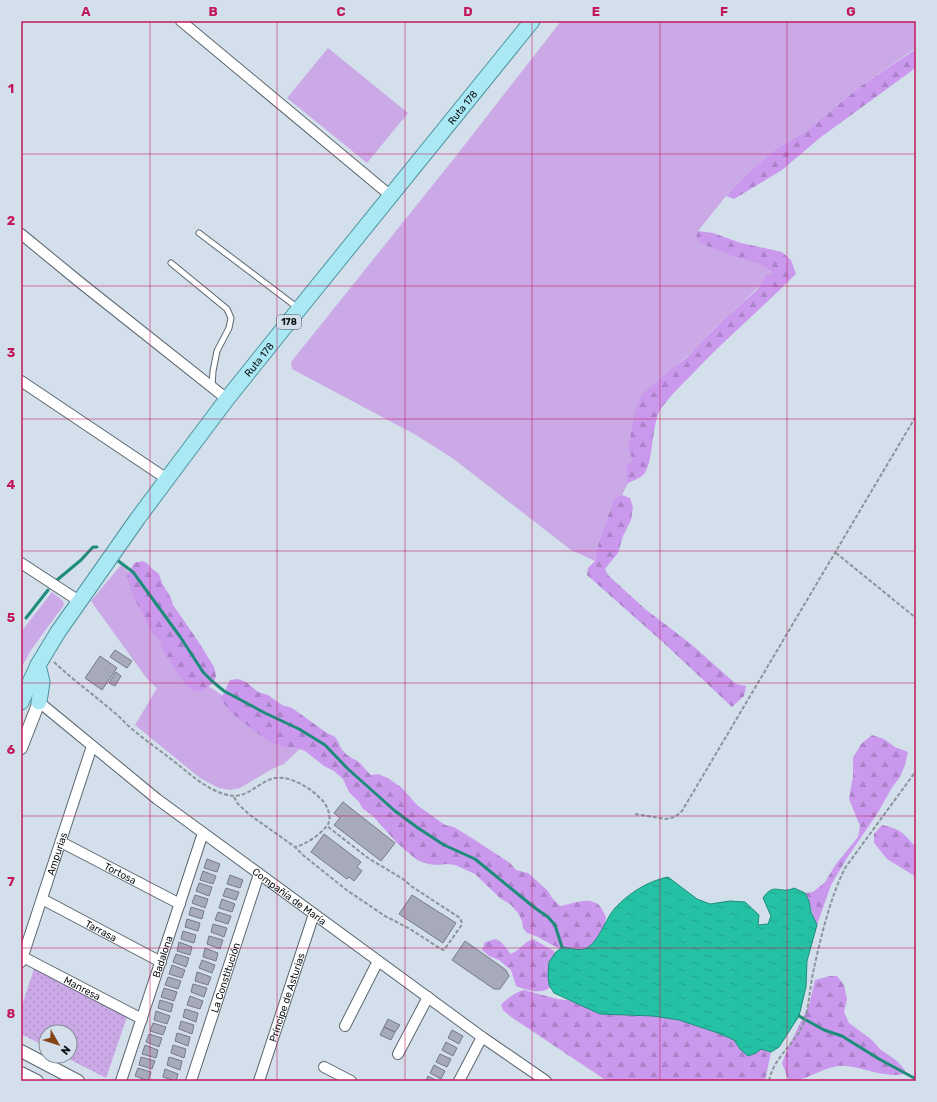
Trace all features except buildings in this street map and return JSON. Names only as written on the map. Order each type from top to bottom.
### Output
[{"type":"main road","name":"Ruta 178","points":[[41,660],[79,601],[167,478],[227,399],[532,21]]},
{"type":"main road","name":"178","points":[[21,702],[41,660]]},
{"type":"main road","points":[[39,702],[42,682],[41,660]]},
{"type":"street","points":[[181,21],[391,196]]},
{"type":"street","points":[[21,234],[227,399]]},
{"type":"street","points":[[21,381],[167,478]]},
{"type":"street","points":[[21,563],[79,601]]},
{"type":"street","points":[[21,748],[39,702]]},
{"type":"street","name":"Compañía de María","points":[[39,702],[155,798],[482,1037],[533,1077],[546,1081]]},
{"type":"street","name":"Ampurias","points":[[22,959],[92,746]]},
{"type":"street","name":"Badalona","points":[[121,1081],[203,833]]},
{"type":"street","name":"Tortosa","points":[[61,842],[180,904]]},
{"type":"street","name":"La Constitución","points":[[191,1081],[259,874]]},
{"type":"street","name":"Tarrasa","points":[[42,900],[161,962]]},
{"type":"street","name":"Príncipe de Asturias","points":[[259,1081],[314,914]]},
{"type":"street","name":"Manresa","points":[[22,959],[142,1019]]},
{"type":"street","points":[[345,1026],[378,961]]},
{"type":"street","points":[[398,1054],[428,998]]},
{"type":"street","points":[[459,1081],[482,1037]]},
{"type":"street","points":[[21,1051],[78,1081]]},
{"type":"street","points":[[324,1067],[351,1081]]},
{"type":"street","points":[[21,1073],[37,1081]]},
{"type":"lane","points":[[199,233],[299,309]]},
{"type":"lane","points":[[171,263],[227,309],[231,318],[229,328],[217,351],[213,370],[212,388]]},
{"type":"path","points":[[635,814],[666,819],[675,817],[682,811],[916,416]]},
{"type":"path","points":[[836,553],[916,618]]},
{"type":"path","points":[[41,660],[70,677],[115,713],[132,729],[198,781],[212,790],[234,797],[240,796],[271,779],[281,777],[290,779],[323,800],[328,810],[329,818],[327,826],[305,844],[296,847]]},
{"type":"path","points":[[769,1081],[774,1065],[779,1057],[801,1030],[822,935],[839,881],[846,868],[916,771]]},
{"type":"path","points":[[234,797],[238,804],[250,814],[296,847],[315,865],[354,895],[385,916],[410,928],[444,950],[461,926],[462,923],[460,918],[411,886],[403,879],[368,858],[327,826]]},
{"type":"shaded area","points":[[561,21],[916,21],[916,48],[861,86],[805,132],[777,148],[748,173],[726,196],[698,231],[696,237],[699,243],[736,258],[757,263],[773,271],[694,350],[674,367],[633,461],[628,483],[622,495],[614,498],[598,545],[595,561],[571,550],[455,460],[416,435],[292,369],[291,362],[456,156]]},
{"type":"shaded area","points":[[328,48],[408,113],[367,163],[287,98]]},
{"type":"shaded area","points":[[121,565],[127,570],[208,686],[239,706],[308,741],[284,764],[274,768],[240,788],[230,790],[219,788],[200,778],[135,725],[157,688],[147,679],[91,601]]},
{"type":"shaded area","points":[[52,592],[63,601],[64,605],[31,650],[21,668],[21,632]]},
{"type":"shaded area","points":[[34,969],[127,1017],[106,1078],[78,1064],[78,1024],[38,1024],[38,1043],[21,1034],[21,1008]]},
{"type":"green space","points":[[916,49],[916,67],[910,72],[821,137],[782,170],[734,199],[726,196],[748,173],[777,148],[805,132],[861,86]]},
{"type":"green space","points":[[698,231],[713,233],[741,243],[782,252],[791,260],[796,274],[711,355],[664,404],[657,417],[651,455],[646,471],[642,476],[628,483],[626,466],[633,460],[628,449],[635,411],[642,394],[686,358],[724,319],[757,290],[765,277],[773,272],[757,263],[736,258],[699,243],[696,237]]},
{"type":"green space","points":[[622,495],[630,498],[633,507],[631,520],[623,536],[618,553],[605,569],[608,575],[645,609],[691,644],[736,684],[746,686],[744,696],[732,707],[666,645],[587,575],[588,568],[595,561],[598,545],[614,498]]},
{"type":"green space","points":[[142,561],[147,563],[159,574],[173,605],[214,667],[216,676],[215,679],[212,684],[200,692],[194,691],[186,685],[176,671],[163,651],[160,641],[153,634],[133,596],[127,576],[134,563]]},
{"type":"green space","points":[[238,679],[246,682],[258,692],[268,695],[282,705],[292,708],[334,737],[346,754],[360,763],[371,775],[378,774],[388,778],[402,788],[417,805],[445,825],[454,827],[478,842],[510,863],[516,870],[528,873],[548,891],[552,898],[560,906],[575,902],[591,901],[600,906],[606,917],[602,936],[593,954],[562,949],[527,933],[523,928],[522,921],[518,913],[511,905],[500,898],[475,874],[455,865],[428,864],[417,860],[396,842],[373,816],[363,809],[359,802],[349,792],[343,779],[334,771],[324,766],[305,751],[294,747],[286,748],[268,741],[231,713],[221,699],[230,680]]},
{"type":"green space","points":[[872,735],[884,739],[895,747],[908,752],[905,765],[900,777],[831,885],[817,925],[805,893],[813,892],[825,882],[836,864],[858,837],[860,826],[849,799],[853,776],[853,758],[861,744]]},
{"type":"green space","points":[[882,825],[894,828],[901,832],[916,847],[916,879],[913,875],[887,859],[874,843],[874,834]]},
{"type":"green space","points":[[496,939],[501,942],[511,954],[533,939],[554,951],[560,960],[552,985],[545,990],[540,991],[516,986],[511,970],[499,960],[489,956],[482,950],[485,942]]},
{"type":"green space","points":[[830,976],[837,976],[844,985],[847,999],[844,1012],[849,1023],[897,1061],[905,1070],[904,1074],[889,1075],[853,1067],[839,1066],[804,1078],[789,1081],[782,1063],[809,1005],[815,980]]},
{"type":"green space","points":[[524,990],[557,999],[575,1001],[600,1014],[653,1016],[679,1020],[734,1040],[738,1047],[756,1053],[761,1049],[771,1052],[765,1081],[607,1081],[511,1017],[503,1010],[501,1005],[504,1002],[518,992]]},
{"type":"water","points":[[668,877],[697,899],[710,904],[730,901],[745,902],[759,915],[758,925],[768,924],[771,916],[763,898],[771,890],[789,890],[794,888],[805,893],[817,925],[807,961],[806,987],[799,1016],[779,1047],[771,1052],[761,1049],[748,1056],[740,1049],[734,1040],[679,1020],[653,1016],[600,1014],[554,993],[549,985],[549,962],[556,952],[562,947],[584,949],[589,947],[597,937],[611,913],[620,903],[653,881]]},
{"type":"waterway","points":[[57,580],[81,560],[93,547],[97,547]]},
{"type":"waterway","points":[[117,560],[133,572],[181,638],[203,672],[212,681],[224,691],[299,729],[325,745],[348,769],[395,811],[444,845],[475,859],[548,917],[555,925],[562,947]]},
{"type":"waterway","points":[[26,618],[48,590]]},
{"type":"waterway","points":[[799,1016],[824,1030],[842,1036],[879,1059],[916,1079]]}]
